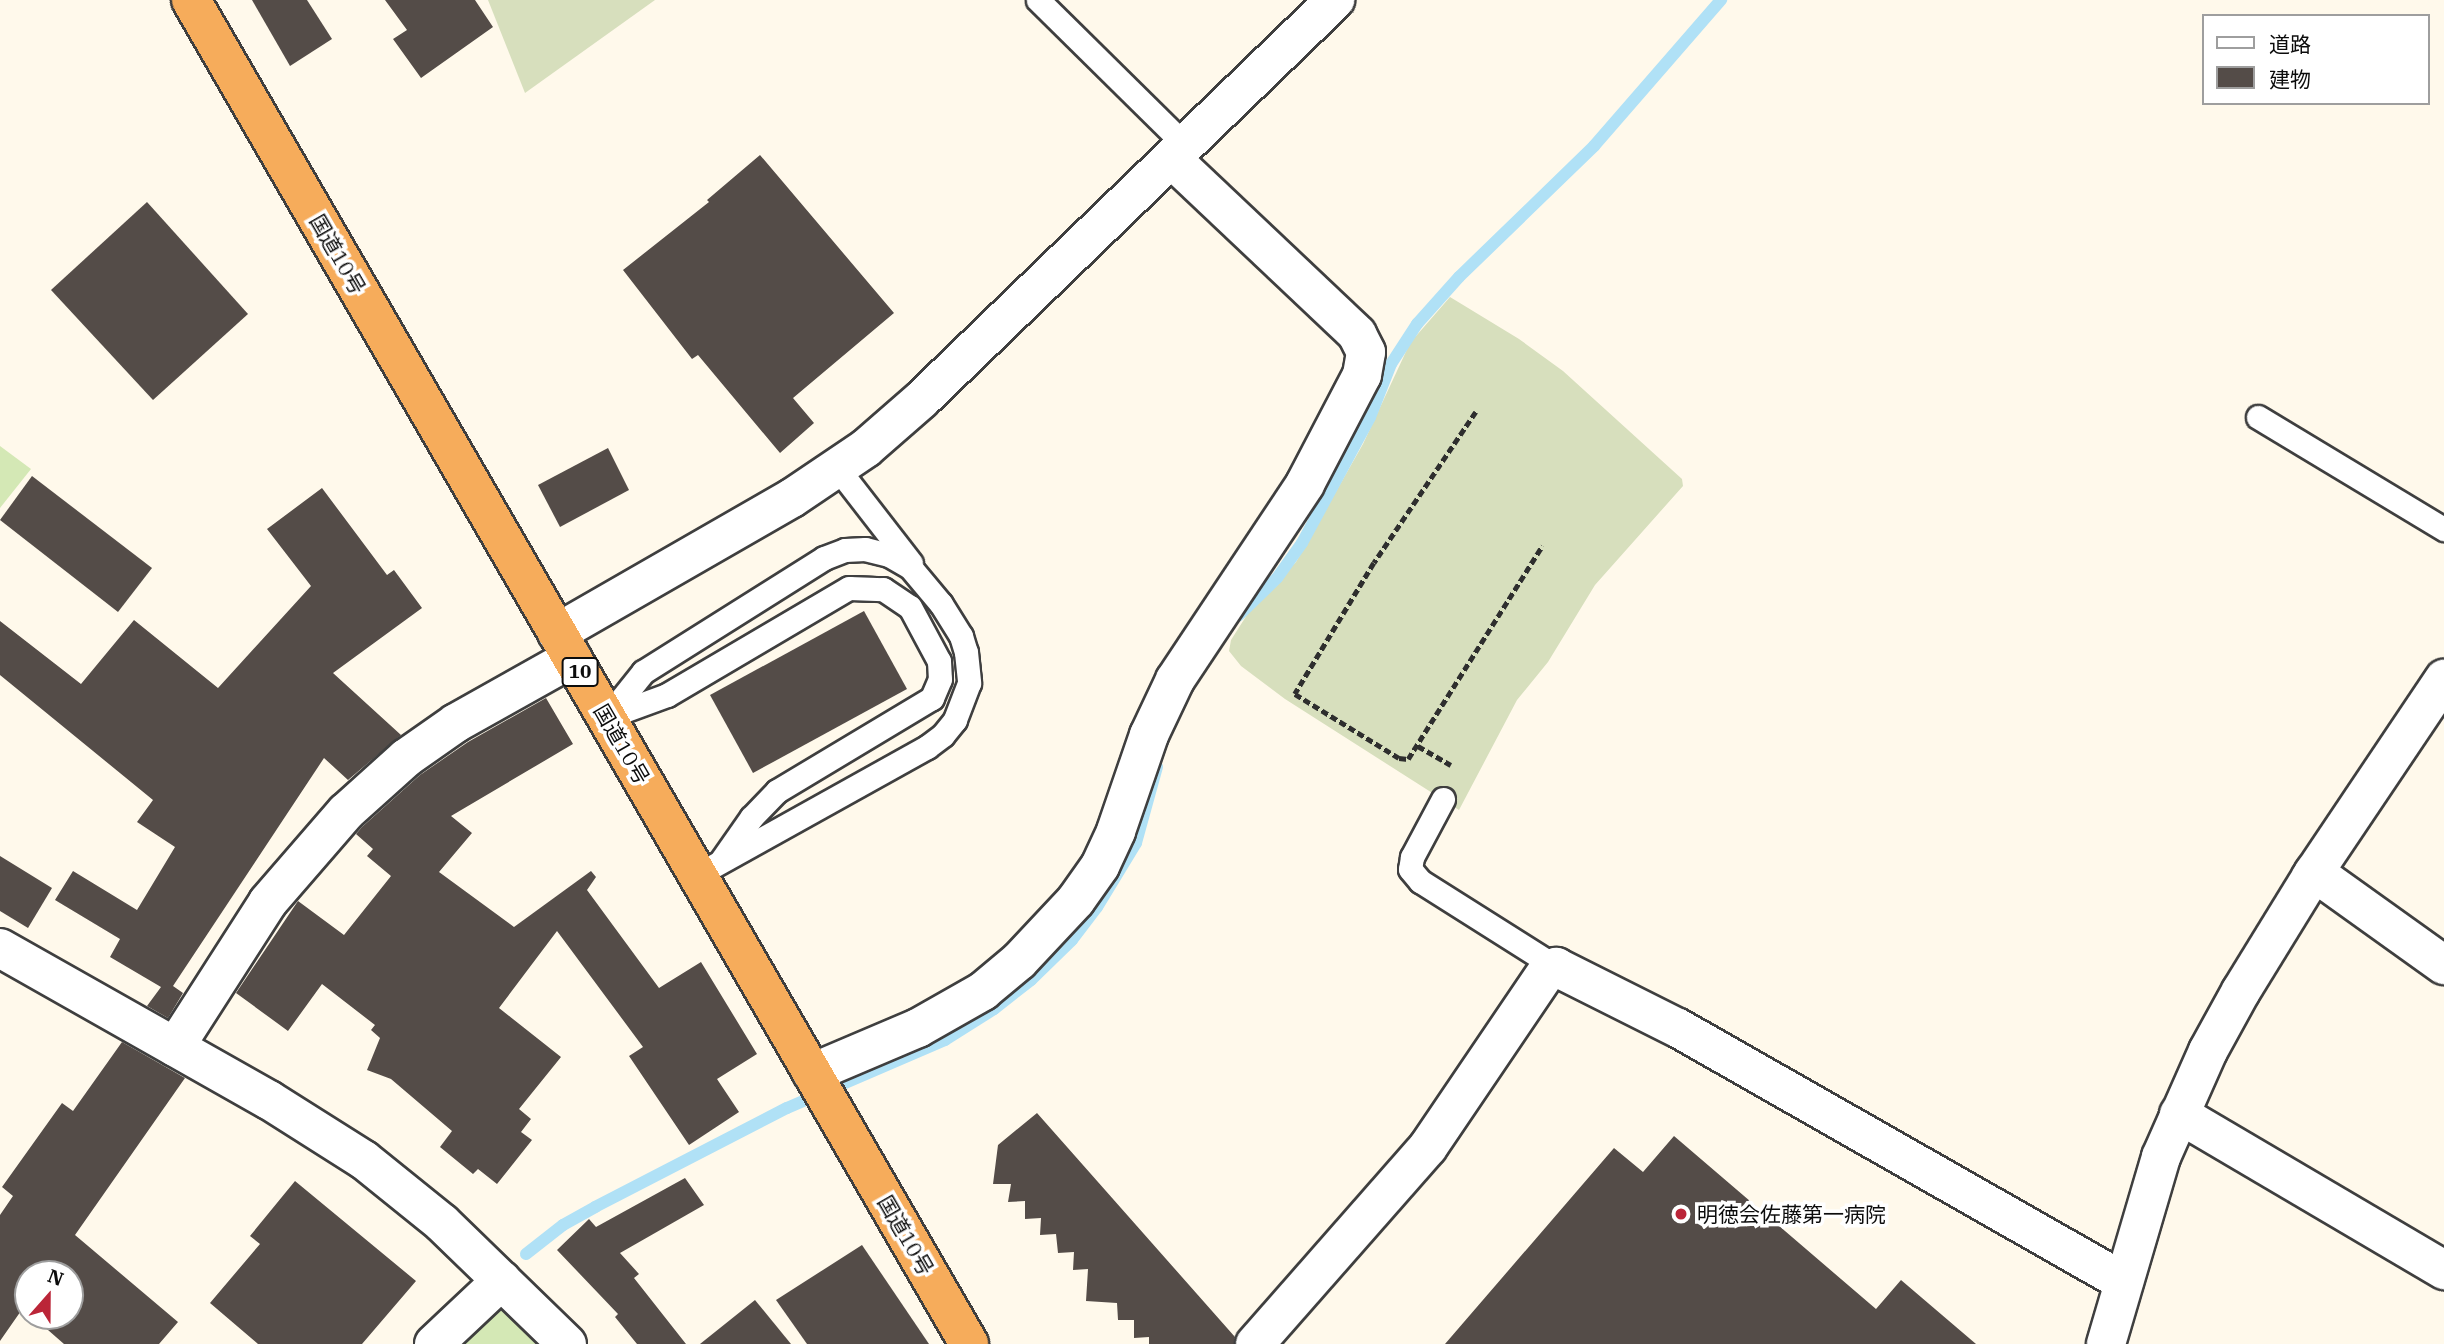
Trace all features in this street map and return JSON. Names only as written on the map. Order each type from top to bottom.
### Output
[{"type":"highway","name":"国道10号","points":[[191,0],[607,717],[709,868],[812,1073],[969,1344]]},
{"type":"street","points":[[175,1047],[268,902],[346,812],[406,758],[565,646],[838,469],[921,400],[1335,0]]},
{"type":"street","points":[[812,1073],[918,1028],[983,991],[1044,937],[1083,891],[1100,866],[1116,831],[1149,735],[1175,680],[1213,619],[1286,514],[1354,396],[1362,375],[1366,352],[1357,334],[1179,153]]},
{"type":"street","points":[[2106,1344],[2161,1157],[2179,1114],[2241,991],[2314,872],[2444,679]]},
{"type":"street","points":[[2314,872],[2444,965]]},
{"type":"street","points":[[0,948],[296,1115],[364,1160],[415,1199],[567,1344]]},
{"type":"street","points":[[1255,1344],[1428,1147],[1548,970],[1556,967],[1678,1028],[2124,1282]]},
{"type":"street","points":[[2179,1114],[2444,1270]]},
{"type":"street","points":[[434,1344],[502,1280]]},
{"type":"lane","points":[[1038,0],[1179,153]]},
{"type":"lane","points":[[2258,417],[2444,529]]},
{"type":"lane","points":[[709,868],[928,747],[956,720],[969,683],[966,652],[961,636],[925,582],[838,469]]},
{"type":"lane","points":[[607,717],[643,671],[824,558],[845,550],[864,549],[889,555],[925,582]]},
{"type":"lane","points":[[607,717],[667,695],[849,588],[883,589],[893,593],[910,607],[939,661],[939,685],[932,698],[777,791],[709,868]]},
{"type":"lane","points":[[1443,799],[1412,857],[1410,869],[1420,881],[1556,967]]},
{"type":"path","points":[[1476,412],[1374,563],[1295,694],[1399,758],[1408,759],[1542,546]]},
{"type":"green space","points":[[488,0],[655,0],[525,93]]},
{"type":"green space","points":[[1450,297],[1519,339],[1563,371],[1682,479],[1683,486],[1595,585],[1548,662],[1517,700],[1459,810],[1285,699],[1241,666],[1229,651],[1231,640],[1252,607],[1296,562],[1363,444],[1410,343]]},
{"type":"green space","points":[[0,446],[31,469],[0,508]]},
{"type":"green space","points":[[487,1294],[538,1344],[442,1344]]},
{"type":"building","points":[[252,0],[307,0],[332,39],[290,66]]},
{"type":"building","points":[[385,0],[475,0],[493,27],[421,78],[393,39],[407,30]]},
{"type":"building","points":[[760,155],[894,313],[793,398],[814,423],[780,453],[698,355],[692,359],[623,270],[709,202],[707,200]]},
{"type":"building","points":[[147,202],[248,314],[153,400],[51,290]]},
{"type":"building","points":[[608,448],[629,490],[560,527],[538,485]]},
{"type":"building","points":[[32,476],[152,568],[118,612],[0,520]]},
{"type":"building","points":[[322,488],[387,575],[394,570],[422,608],[333,673],[401,735],[348,780],[324,758],[173,986],[183,993],[168,1018],[147,1006],[161,987],[110,957],[120,939],[55,900],[73,871],[137,910],[175,847],[137,822],[153,800],[0,675],[0,621],[81,684],[134,620],[218,688],[311,586],[267,529]]},
{"type":"building","points":[[864,611],[907,689],[753,773],[710,695]]},
{"type":"building","points":[[546,698],[573,744],[451,816],[472,833],[439,872],[514,927],[591,871],[596,877],[587,890],[659,988],[701,962],[757,1054],[717,1079],[739,1112],[689,1145],[629,1056],[643,1047],[557,931],[499,1008],[561,1057],[519,1109],[531,1119],[521,1132],[532,1140],[497,1184],[478,1169],[473,1174],[440,1147],[452,1131],[391,1079],[367,1070],[380,1038],[371,1030],[375,1025],[322,984],[288,1031],[236,993],[298,901],[344,935],[391,876],[367,856],[373,849],[356,834],[362,827],[420,775],[468,742]]},
{"type":"building","points":[[0,856],[52,888],[28,928],[0,911]]},
{"type":"building","points":[[122,1042],[185,1078],[75,1235],[178,1322],[159,1344],[64,1344],[48,1330],[84,1330],[84,1260],[14,1260],[14,1321],[0,1341],[0,1215],[13,1196],[2,1187],[62,1103],[73,1111]]},
{"type":"building","points":[[1037,1113],[1235,1337],[1234,1344],[1149,1344],[1149,1337],[1134,1338],[1134,1320],[1118,1320],[1117,1303],[1086,1301],[1088,1269],[1073,1270],[1074,1252],[1058,1253],[1056,1234],[1040,1235],[1041,1218],[1025,1219],[1025,1201],[1008,1202],[1011,1184],[993,1184],[998,1145]]},
{"type":"building","points":[[1674,1136],[1876,1309],[1901,1280],[1976,1344],[1445,1344],[1614,1148],[1643,1172]]},
{"type":"building","points":[[685,1178],[704,1205],[620,1253],[639,1274],[634,1278],[686,1344],[637,1344],[615,1317],[618,1314],[557,1250],[589,1219],[596,1227]]},
{"type":"building","points":[[295,1181],[416,1281],[362,1344],[258,1344],[210,1303],[260,1244],[250,1236]]},
{"type":"building","points":[[862,1245],[929,1344],[807,1344],[776,1300]]},
{"type":"building","points":[[755,1300],[791,1344],[700,1344]]},
{"type":"waterway","points":[[1238,616],[1277,578],[1302,543],[1370,417],[1391,364],[1417,324],[1459,277],[1594,146],[1721,0]]},
{"type":"waterway","points":[[526,1254],[563,1225],[595,1207],[787,1108],[945,1040],[994,1009],[1031,980],[1072,940],[1097,907],[1136,843],[1157,767]]},
{"type":"place","name":"明徳会佐藤第一病院","points":[[1681,1214]]}]
